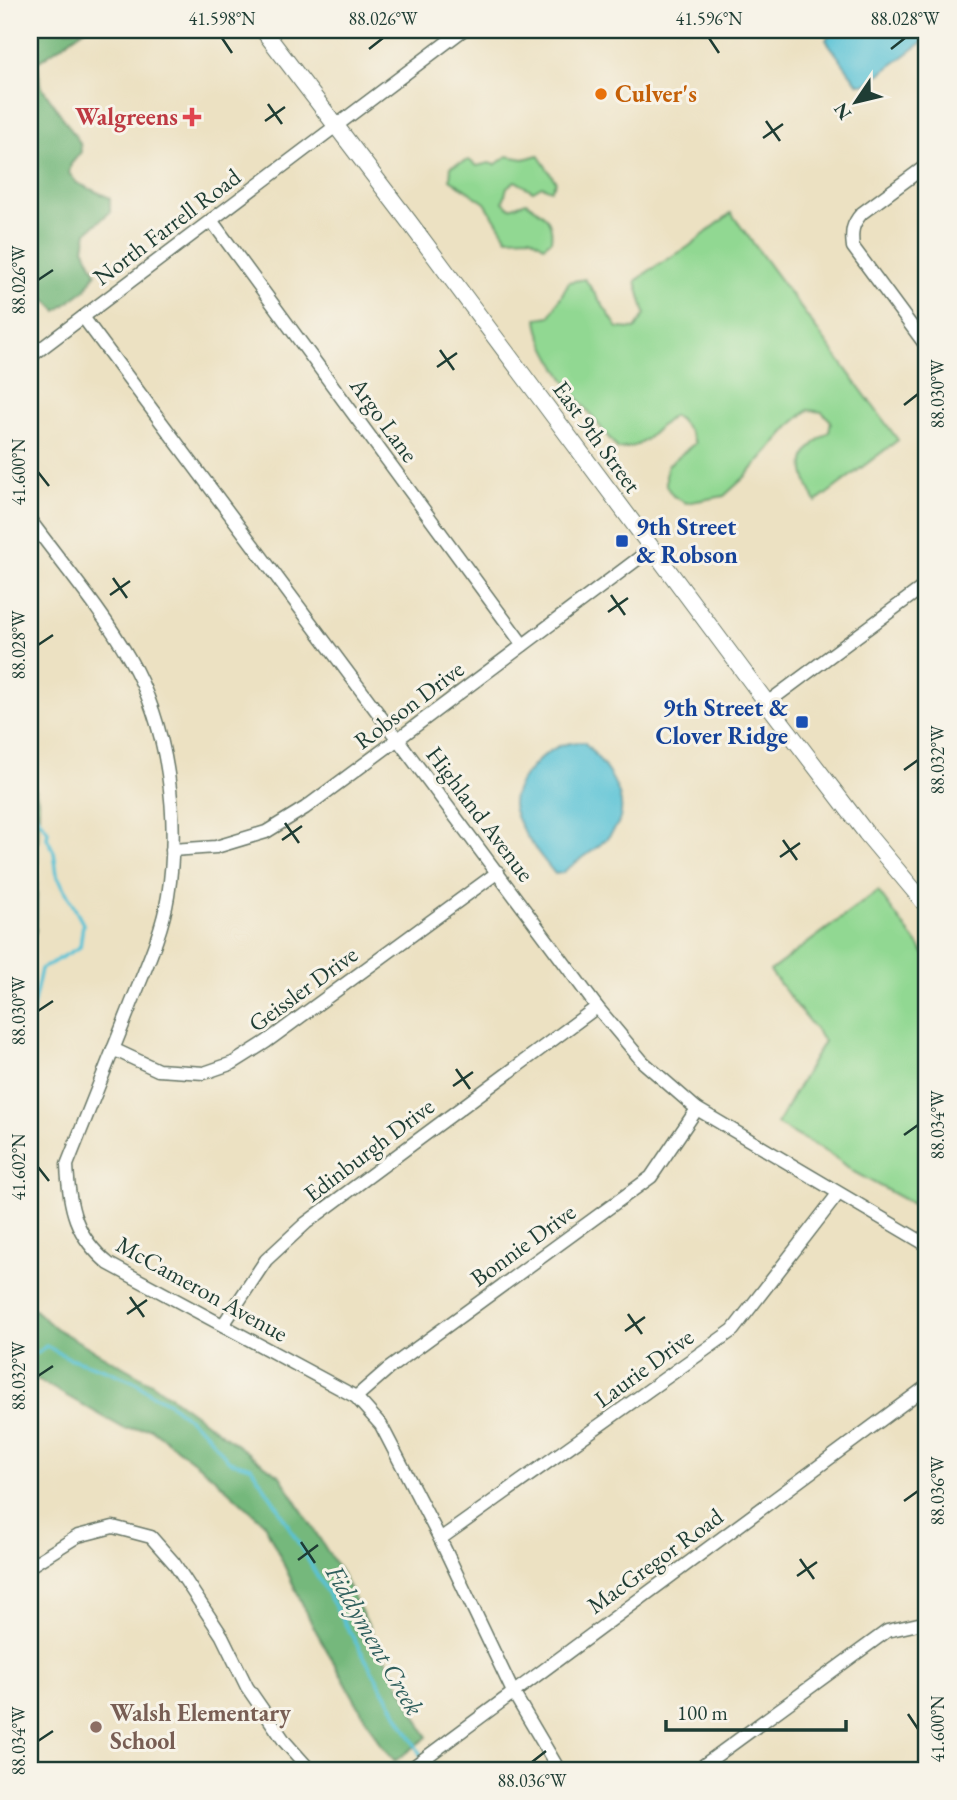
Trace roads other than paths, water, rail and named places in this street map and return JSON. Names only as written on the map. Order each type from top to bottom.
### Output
[{"type":"main road","name":"East 9th Street","points":[[263,30],[332,128],[767,703],[872,840],[927,906]]},
{"type":"street","name":"North Farrell Road","points":[[30,357],[463,30]]},
{"type":"street","points":[[927,165],[862,213],[854,222],[851,234],[853,247],[927,347]]},
{"type":"street","name":"Argo Lane","points":[[211,220],[523,645]]},
{"type":"street","name":"Highland Avenue","points":[[83,317],[597,1007],[643,1062],[697,1109],[927,1245]]},
{"type":"street","name":"McCameron Avenue","points":[[30,520],[130,659],[146,691],[155,719],[169,788],[172,850],[168,897],[156,941],[67,1165],[74,1216],[85,1239],[109,1265],[356,1397],[381,1425],[440,1539],[513,1692],[559,1770]]},
{"type":"street","name":"Robson Drive","points":[[172,850],[216,847],[266,832],[398,739],[651,549]]},
{"type":"street","points":[[767,703],[927,584]]},
{"type":"street","name":"Geissler Drive","points":[[113,1049],[158,1070],[204,1073],[233,1063],[266,1042],[498,872]]},
{"type":"street","name":"Edinburgh Drive","points":[[223,1325],[266,1260],[306,1223],[597,1007]]},
{"type":"street","name":"Bonnie Drive","points":[[356,1397],[388,1369],[651,1177],[697,1109]]},
{"type":"street","name":"Laurie Drive","points":[[440,1539],[733,1330],[838,1194]]},
{"type":"street","name":"MacGregor Road","points":[[411,1768],[927,1386]]},
{"type":"street","points":[[30,1566],[78,1536],[113,1527],[151,1537],[174,1563],[222,1636],[247,1687],[285,1742],[310,1770]]},
{"type":"street","points":[[697,1770],[887,1630],[927,1622]]},
{"type":"water","points":[[837,30],[927,30],[927,39],[866,84],[858,84],[826,40],[830,33]]},
{"type":"water","points":[[584,742],[614,781],[619,793],[621,816],[605,840],[562,873],[555,874],[521,826],[513,802],[526,774],[550,751],[570,743]]},
{"type":"waterway","name":"Fiddyment Creek","points":[[30,807],[48,831],[47,838],[54,852],[57,875],[83,924],[80,947],[41,969],[30,1021]]},
{"type":"waterway","name":"Fiddyment Creek","points":[[30,1351],[38,1353],[46,1346],[69,1358],[135,1382],[169,1403],[206,1433],[229,1461],[251,1467],[277,1506],[422,1757]]},
{"type":"place","name":"Culver's","points":[[601,94]]},
{"type":"place","name":"Walgreens","points":[[192,117]]},
{"type":"place","name":"9th Street & Robson","points":[[622,541]]},
{"type":"place","name":"9th Street & Clover Ridge","points":[[802,722]]},
{"type":"place","name":"Walsh Elementary School","points":[[96,1727]]}]
